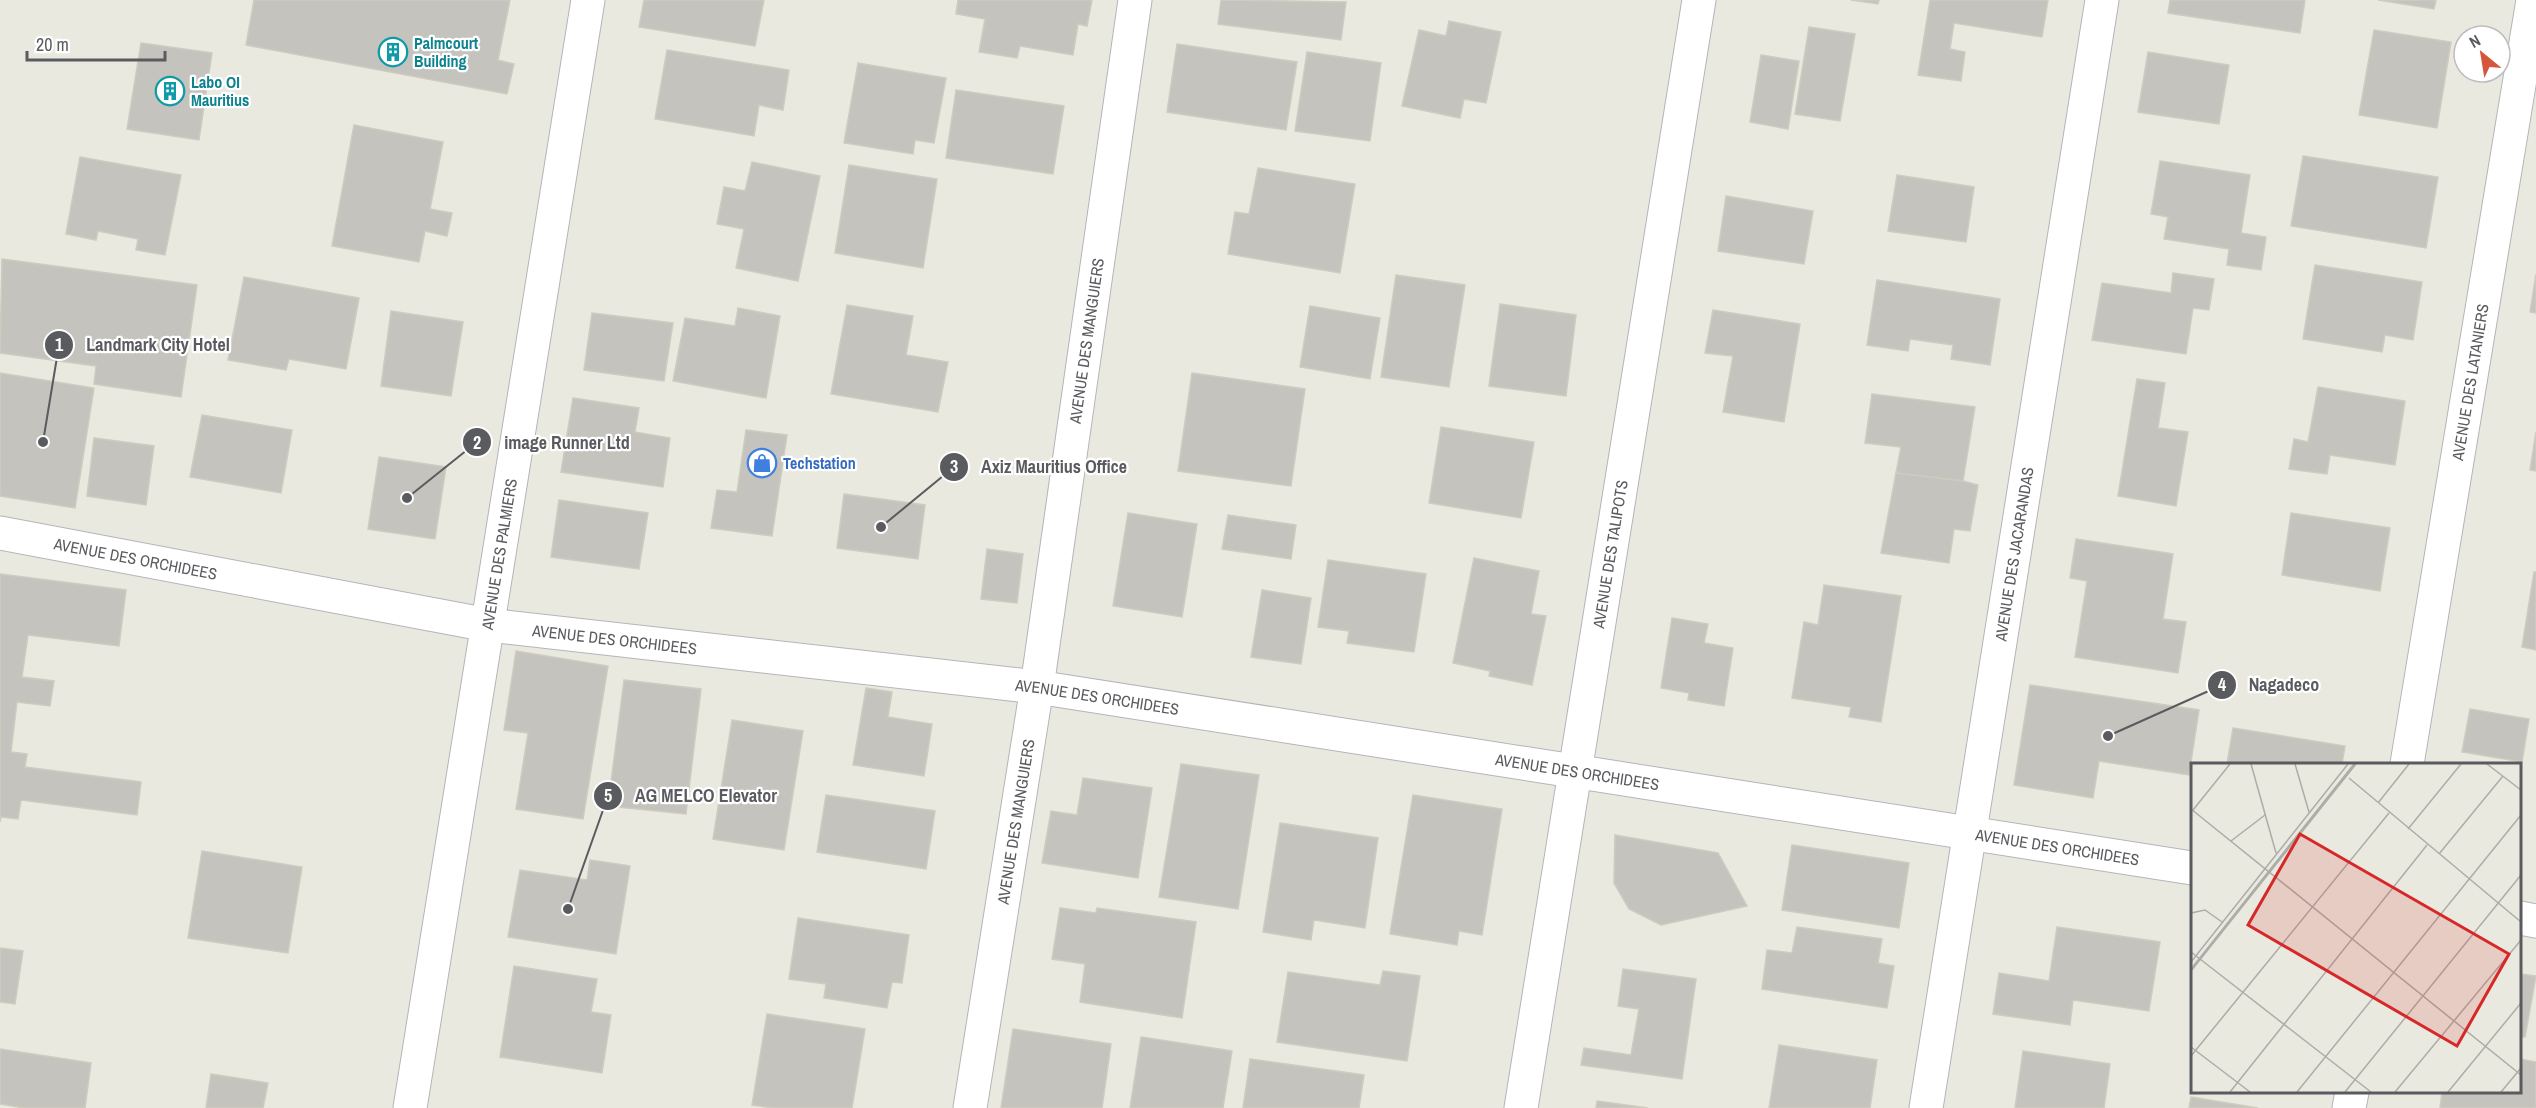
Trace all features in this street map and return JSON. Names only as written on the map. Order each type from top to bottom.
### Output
[{"type":"street","name":"AVENUE DES PALMIERS","points":[[411,1108],[588,0]]},
{"type":"street","name":"AVENUE DES MANGUIERS","points":[[970,1108],[1037,687],[1135,0]]},
{"type":"street","name":"AVENUE DES TALIPOTS","points":[[1521,1108],[1699,0]]},
{"type":"street","name":"AVENUE DES JACARANDAS","points":[[1926,1108],[2102,0]]},
{"type":"street","name":"AVENUE DES LATANIERS","points":[[2407,763],[2533,0]]},
{"type":"street","name":"AVENUE DES ORCHIDEES","points":[[0,533],[488,625],[1037,687],[2191,868]]},
{"type":"street","points":[[2521,918],[2536,921]]},
{"type":"street","points":[[2349,1108],[2352,1093]]},
{"type":"building","name":"Palmcourt Building","points":[[254,0],[510,0],[498,60],[514,64],[507,94],[246,45]]},
{"type":"building","points":[[644,0],[764,0],[755,46],[639,27]]},
{"type":"building","points":[[958,0],[1092,0],[1087,26],[1078,24],[1073,55],[1020,46],[1017,58],[979,52],[985,19],[956,14]]},
{"type":"building","points":[[1221,0],[1346,2],[1341,40],[1218,24]]},
{"type":"building","points":[[1851,0],[1879,0],[1878,4]]},
{"type":"building","points":[[1930,0],[2048,0],[2042,37],[1954,23],[1950,49],[1965,52],[1961,81],[1918,75]]},
{"type":"building","points":[[2170,0],[2305,0],[2300,33],[2168,13]]},
{"type":"building","points":[[2378,0],[2436,0],[2434,9]]},
{"type":"building","points":[[1449,21],[1501,32],[1486,103],[1464,99],[1460,118],[1402,106],[1419,30],[1446,36]]},
{"type":"building","points":[[1809,27],[1855,34],[1840,121],[1795,114]]},
{"type":"building","points":[[2374,30],[2451,42],[2437,128],[2359,115]]},
{"type":"building","name":"Labo OI Mauritius","points":[[141,43],[212,53],[199,140],[127,129]]},
{"type":"building","points":[[1177,44],[1297,62],[1286,130],[1167,112]]},
{"type":"building","points":[[667,50],[789,70],[783,110],[759,105],[754,136],[655,119]]},
{"type":"building","points":[[1307,52],[1381,63],[1370,141],[1295,131]]},
{"type":"building","points":[[2148,52],[2229,65],[2219,124],[2138,112]]},
{"type":"building","points":[[1761,55],[1799,61],[1788,129],[1750,122]]},
{"type":"building","points":[[858,63],[946,78],[934,143],[915,140],[913,154],[844,143]]},
{"type":"building","points":[[956,90],[1064,106],[1053,174],[946,158]]},
{"type":"building","points":[[354,125],[443,142],[430,209],[452,213],[447,236],[425,231],[419,262],[332,246]]},
{"type":"building","points":[[2303,156],[2438,177],[2426,248],[2291,226]]},
{"type":"building","points":[[80,157],[181,175],[165,255],[136,250],[138,239],[98,231],[96,240],[66,234]]},
{"type":"building","points":[[2160,161],[2250,175],[2241,233],[2266,237],[2261,270],[2227,265],[2229,249],[2164,239],[2168,217],[2151,214]]},
{"type":"building","points":[[752,162],[820,176],[798,281],[736,268],[744,229],[717,224],[724,187],[745,191]]},
{"type":"building","points":[[849,165],[937,179],[923,268],[835,253]]},
{"type":"building","points":[[1258,168],[1355,184],[1340,273],[1228,254],[1235,212],[1249,214]]},
{"type":"building","points":[[1897,175],[1974,187],[1966,242],[1888,231]]},
{"type":"building","points":[[1726,196],[1813,211],[1804,264],[1718,251]]},
{"type":"building","points":[[2,259],[197,285],[181,397],[94,384],[96,366],[0,353]]},
{"type":"building","points":[[2315,265],[2422,282],[2413,340],[2385,335],[2382,352],[2303,339]]},
{"type":"building","points":[[2173,273],[2214,279],[2209,310],[2193,308],[2186,354],[2092,340],[2102,283],[2171,293]]},
{"type":"building","points":[[2536,274],[2536,313],[2530,312]]},
{"type":"building","points":[[1396,275],[1465,285],[1449,387],[1381,377]]},
{"type":"building","points":[[244,277],[359,298],[346,369],[289,359],[286,370],[228,360]]},
{"type":"building","points":[[1877,280],[2000,299],[1990,365],[1951,359],[1953,345],[1910,339],[1908,351],[1867,345]]},
{"type":"building","points":[[1500,304],[1576,315],[1566,396],[1489,386]]},
{"type":"building","points":[[847,305],[913,316],[906,355],[948,362],[938,412],[831,394]]},
{"type":"building","points":[[1310,306],[1380,318],[1370,379],[1300,367]]},
{"type":"building","points":[[738,308],[780,316],[766,398],[673,381],[685,318],[735,326]]},
{"type":"building","points":[[1713,310],[1800,324],[1784,422],[1723,412],[1733,356],[1705,353]]},
{"type":"building","points":[[391,311],[463,322],[451,396],[381,386]]},
{"type":"building","points":[[592,313],[673,323],[664,381],[584,370]]},
{"type":"building","points":[[0,373],[94,388],[75,508],[0,496]]},
{"type":"building","points":[[1192,373],[1305,389],[1291,486],[1178,471]]},
{"type":"building","points":[[2137,379],[2165,383],[2158,428],[2188,432],[2176,506],[2118,496]]},
{"type":"building","points":[[2318,387],[2405,401],[2395,465],[2330,455],[2327,474],[2289,469],[2294,439],[2308,442]]},
{"type":"building","points":[[1872,394],[1975,407],[1963,481],[1896,473],[1901,447],[1865,443]]},
{"type":"building","points":[[573,398],[639,408],[635,432],[670,438],[663,487],[561,472]]},
{"type":"building","points":[[202,415],[292,430],[281,493],[190,477]]},
{"type":"building","points":[[1441,427],[1534,442],[1521,518],[1429,503]]},
{"type":"building","name":"Techstation","points":[[746,430],[787,435],[772,536],[711,528],[717,490],[737,492]]},
{"type":"building","points":[[2536,432],[2536,471],[2530,470]]},
{"type":"building","points":[[94,438],[154,446],[146,505],[87,496]]},
{"type":"building","points":[[379,457],[446,467],[435,539],[368,529]]},
{"type":"building","points":[[1896,473],[1978,485],[1970,531],[1954,529],[1949,563],[1881,553]]},
{"type":"building","points":[[844,494],[925,505],[918,559],[837,548]]},
{"type":"building","points":[[559,500],[648,513],[639,569],[551,557]]},
{"type":"building","points":[[1128,513],[1197,524],[1182,617],[1113,606]]},
{"type":"building","points":[[2291,513],[2390,528],[2380,591],[2282,575]]},
{"type":"building","points":[[1228,515],[1296,525],[1291,559],[1222,549]]},
{"type":"building","points":[[2076,539],[2173,554],[2163,619],[2186,622],[2178,673],[2075,657],[2087,581],[2070,578]]},
{"type":"building","points":[[987,549],[1023,554],[1017,603],[981,599]]},
{"type":"building","points":[[1474,558],[1539,571],[1531,614],[1546,616],[1532,685],[1489,676],[1490,671],[1453,663]]},
{"type":"building","points":[[1328,560],[1426,574],[1414,652],[1347,643],[1349,631],[1318,627]]},
{"type":"building","points":[[2534,572],[2536,572],[2536,650],[2522,647]]},
{"type":"building","points":[[0,574],[126,590],[119,646],[28,635],[22,677],[54,681],[50,706],[17,702],[11,752],[27,754],[25,767],[141,782],[137,815],[21,800],[18,819],[1,817],[0,822]]},
{"type":"building","points":[[1824,585],[1901,596],[1881,722],[1849,717],[1851,707],[1792,698],[1804,622],[1818,625]]},
{"type":"building","points":[[1262,590],[1311,598],[1301,664],[1251,657]]},
{"type":"building","points":[[1672,618],[1708,624],[1704,643],[1733,648],[1724,706],[1688,700],[1689,693],[1661,688]]},
{"type":"building","points":[[516,651],[608,666],[583,819],[516,809],[528,733],[504,730]]},
{"type":"building","points":[[624,680],[701,689],[686,814],[608,806]]},
{"type":"building","points":[[2030,685],[2199,710],[2189,775],[2099,761],[2093,798],[2014,785]]},
{"type":"building","points":[[866,688],[892,692],[888,717],[932,724],[924,776],[853,765]]},
{"type":"building","points":[[2470,709],[2529,719],[2522,762],[2462,752]]},
{"type":"building","points":[[732,720],[803,731],[784,850],[713,839]]},
{"type":"building","points":[[2233,728],[2345,746],[2342,763],[2227,763]]},
{"type":"building","points":[[1181,764],[1259,775],[1238,909],[1159,897]]},
{"type":"building","points":[[1083,778],[1152,788],[1138,878],[1042,863],[1051,811],[1077,815]]},
{"type":"building","points":[[826,795],[935,811],[926,869],[817,852]]},
{"type":"building","points":[[1413,795],[1502,809],[1482,935],[1459,931],[1457,945],[1390,934]]},
{"type":"building","points":[[1280,823],[1378,838],[1365,928],[1314,920],[1311,940],[1263,932]]},
{"type":"building","points":[[1615,835],[1718,853],[1747,906],[1661,925],[1629,909],[1614,883]]},
{"type":"building","points":[[1792,845],[1909,863],[1899,928],[1782,910]]},
{"type":"building","points":[[202,851],[302,867],[288,953],[188,938]]},
{"type":"building","points":[[590,860],[630,866],[616,954],[508,937],[520,870],[587,880]]},
{"type":"building","points":[[1060,908],[1096,913],[1097,908],[1196,922],[1182,1018],[1080,1002],[1085,964],[1052,959]]},
{"type":"building","points":[[798,918],[909,935],[902,983],[892,982],[887,1008],[824,998],[826,984],[789,979]]},
{"type":"building","points":[[1797,927],[1882,939],[1878,963],[1894,966],[1887,1008],[1762,989],[1767,950],[1792,953]]},
{"type":"building","points":[[2057,927],[2160,942],[2149,1011],[2073,1000],[2070,1025],[1993,1014],[1999,973],[2049,981]]},
{"type":"building","points":[[0,948],[23,951],[15,1004],[0,1002]]},
{"type":"building","points":[[514,966],[597,979],[591,1012],[611,1015],[602,1073],[500,1057]]},
{"type":"building","points":[[1623,969],[1696,979],[1682,1079],[1581,1065],[1584,1048],[1631,1055],[1639,1009],[1618,1006]]},
{"type":"building","points":[[1383,971],[1420,976],[1407,1061],[1277,1042],[1288,972],[1380,985]]},
{"type":"building","points":[[2521,974],[2536,976],[2525,1037],[2521,1037]]},
{"type":"building","points":[[767,1014],[865,1029],[852,1108],[773,1108],[752,1105]]},
{"type":"building","points":[[1013,1029],[1111,1044],[1102,1108],[1001,1108]]},
{"type":"building","points":[[1141,1037],[1232,1051],[1223,1108],[1130,1108]]},
{"type":"building","points":[[1779,1045],[1877,1060],[1870,1108],[1769,1108]]},
{"type":"building","points":[[0,1049],[91,1063],[85,1108],[24,1108],[0,1104]]},
{"type":"building","points":[[2023,1051],[2110,1064],[2104,1108],[2015,1108]]},
{"type":"building","points":[[1250,1059],[1364,1075],[1359,1108],[1243,1108]]},
{"type":"building","points":[[2521,1059],[2536,1062],[2536,1108],[2440,1108],[2442,1093],[2521,1093]]},
{"type":"building","points":[[211,1074],[268,1083],[263,1108],[206,1108]]},
{"type":"building","points":[[2191,1097],[2258,1108],[2189,1108]]},
{"type":"building","points":[[1597,1101],[1648,1108],[1596,1108]]},
{"type":"place","name":"Palmcourt Building","points":[[393,52]]},
{"type":"place","name":"Labo OI Mauritius","points":[[170,91]]},
{"type":"place","name":"Landmark City Hotel","points":[[43,442]]},
{"type":"place","name":"Techstation","points":[[762,463]]},
{"type":"place","name":"image Runner Ltd","points":[[407,498]]},
{"type":"place","name":"Axiz Mauritius Office","points":[[881,527]]},
{"type":"place","name":"Nagadeco","points":[[2108,736]]},
{"type":"place","name":"AG MELCO Elevator","points":[[568,909]]}]
